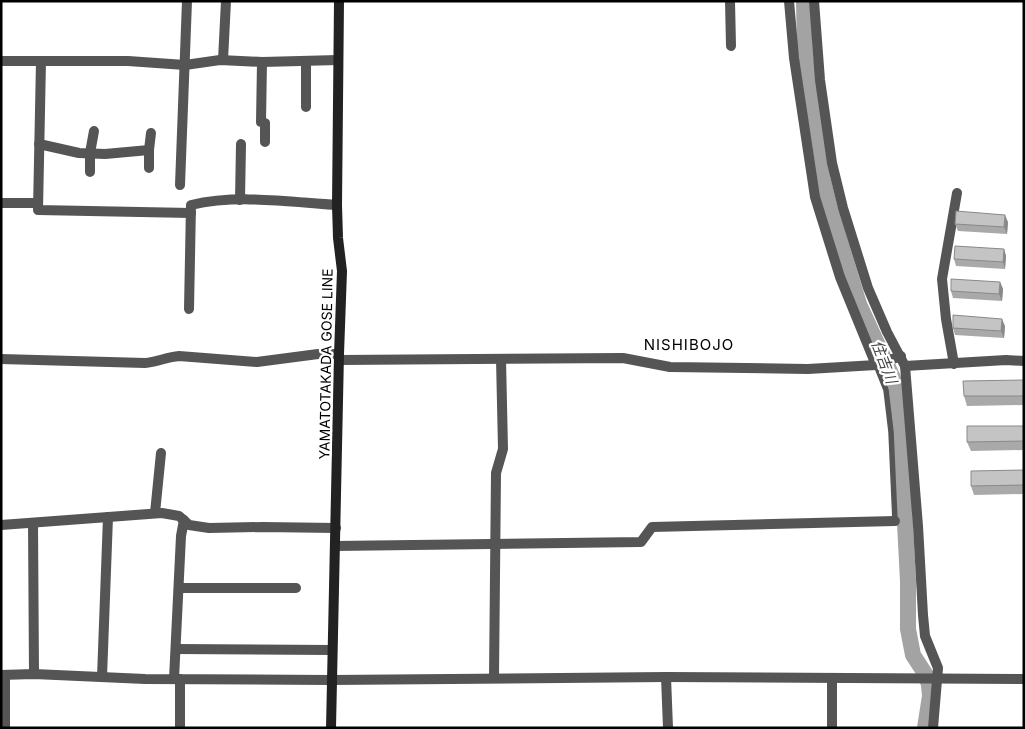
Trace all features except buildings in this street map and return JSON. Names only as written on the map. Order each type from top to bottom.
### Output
[{"type":"main road","name":"YAMATOTAKADA GOSE LINE","points":[[330,728],[342,270],[338,238],[337,205],[339,1]]},
{"type":"street","points":[[180,185],[187,1]]},
{"type":"street","points":[[223,60],[226,1]]},
{"type":"street","points":[[730,1],[731,46]]},
{"type":"street","points":[[790,1],[794,58],[815,197],[840,277],[876,365]]},
{"type":"street","points":[[814,1],[820,80],[832,163],[843,208],[868,288],[887,332],[905,366],[925,636],[938,668],[933,728]]},
{"type":"street","points":[[1,61],[128,61],[185,65],[223,60],[262,62],[338,60]]},
{"type":"street","points":[[41,61],[38,210],[191,213]]},
{"type":"street","points":[[306,61],[306,107]]},
{"type":"street","points":[[262,62],[261,122],[266,123],[265,142]]},
{"type":"street","points":[[90,172],[90,153],[94,131]]},
{"type":"street","points":[[150,168],[149,150],[151,133]]},
{"type":"street","points":[[39,144],[79,153],[149,150]]},
{"type":"street","points":[[240,200],[241,144]]},
{"type":"street","points":[[954,364],[946,319],[942,279],[958,193]]},
{"type":"street","points":[[190,309],[191,205],[219,200],[240,200],[337,205]]},
{"type":"street","points":[[1,203],[38,203]]},
{"type":"street","points":[[1,359],[145,364],[170,356],[257,362],[318,354],[339,357],[623,358],[670,367],[808,369],[876,365],[900,356]]},
{"type":"street","points":[[494,678],[496,473],[503,449],[501,359]]},
{"type":"street","points":[[905,366],[1006,360],[1023,361]]},
{"type":"street","points":[[155,513],[161,453]]},
{"type":"street","points":[[1,524],[155,513],[172,514],[179,516],[189,524],[209,528],[262,526],[336,528]]},
{"type":"street","points":[[102,677],[108,517]]},
{"type":"street","points":[[180,728],[176,649],[181,536],[184,520]]},
{"type":"street","points":[[335,546],[641,542],[652,527],[895,521]]},
{"type":"street","points":[[33,523],[34,674]]},
{"type":"street","points":[[179,588],[296,588]]},
{"type":"street","points":[[176,649],[332,650]]},
{"type":"street","points":[[5,728],[3,675],[331,680],[666,677],[1024,679]]},
{"type":"street","points":[[666,677],[668,728]]},
{"type":"street","points":[[832,678],[832,728]]},
{"type":"lane","points":[[876,365],[886,390],[890,424],[895,521]]},
{"type":"waterway","name":"住吉川","points":[[804,1],[805,54],[823,180],[859,304],[893,378],[900,427],[908,581],[908,629],[913,655],[926,675],[929,685],[930,696],[925,728]]},
{"type":"district","name":"NISHIBOJO","points":[[689,345]]}]
